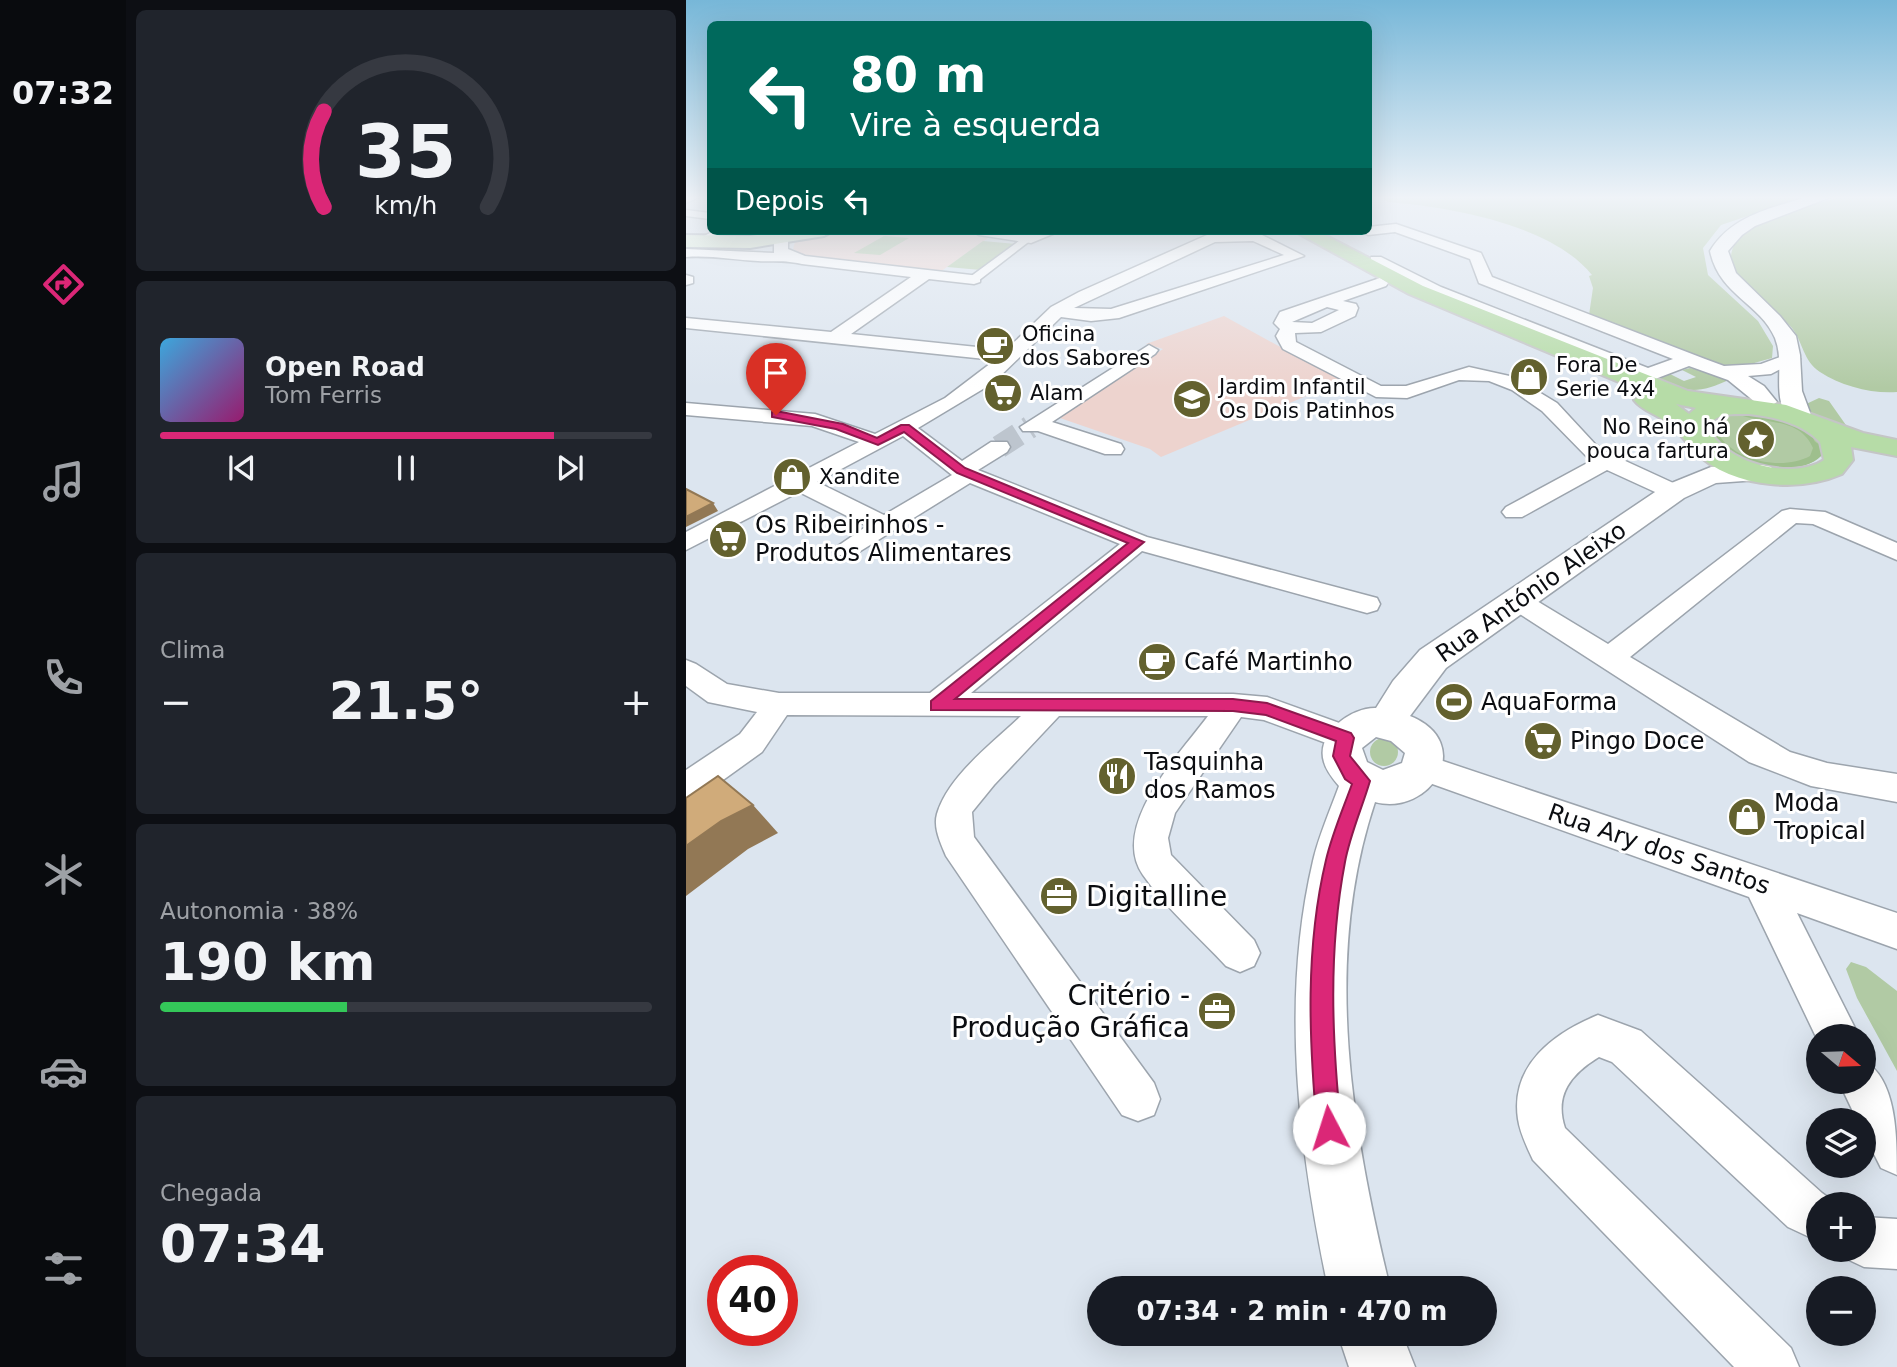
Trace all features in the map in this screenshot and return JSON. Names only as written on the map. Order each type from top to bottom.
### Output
[{"type":"main road","points":[[1360,261],[1416,290],[1637,382],[1683,398],[1748,405],[1808,422],[1849,438],[1897,448]]},
{"type":"main road","points":[[1373,261],[1670,411],[1720,458],[1762,473],[1805,476],[1867,460],[1897,461]]},
{"type":"main road","points":[[1698,437],[1696,423],[1702,415],[1748,405]]},
{"type":"main road","points":[[1808,422],[1835,442],[1839,452],[1838,461],[1829,469]]},
{"type":"street","points":[[809,261],[974,279],[998,261]]},
{"type":"street","points":[[686,542],[905,428],[970,391],[1057,311],[1163,261]]},
{"type":"street","points":[[1057,311],[1091,316],[1113,314],[1136,324],[1308,268],[1301,261]]},
{"type":"street","points":[[1478,261],[1485,280],[1673,352],[1687,360],[1718,368],[1748,382],[1748,405]]},
{"type":"street","points":[[1722,261],[1726,274],[1781,329],[1790,370],[1792,403],[1808,422]]},
{"type":"street","points":[[1326,302],[1343,304],[1350,308],[1349,312],[1315,328],[1289,328],[1283,323],[1286,316],[1326,302],[1380,263],[1435,290],[1648,375],[1687,360]]},
{"type":"street","points":[[835,338],[925,274]]},
{"type":"street","points":[[686,323],[1011,356]]},
{"type":"street","points":[[1289,328],[1285,336],[1289,345],[1376,391],[1390,395],[1404,395],[1451,375],[1484,373],[1500,379],[1548,405],[1592,452],[1608,461],[1684,486],[1705,463],[1698,437]]},
{"type":"street","points":[[1113,449],[1033,425],[1149,350]]},
{"type":"street","points":[[1718,368],[1764,370],[1780,366],[1790,370]]},
{"type":"street","points":[[1748,405],[1790,370]]},
{"type":"street","points":[[686,409],[815,420],[878,442]]},
{"type":"street","points":[[905,428],[965,472],[1138,542],[1367,604]]},
{"type":"street","points":[[845,550],[885,526],[999,447]]},
{"type":"street","points":[[1514,512],[1608,461]]},
{"type":"street","name":"Rua António Aleixo","points":[[1387,722],[1406,691],[1433,659],[1684,486],[1726,473],[1762,473]]},
{"type":"street","points":[[800,483],[885,526]]},
{"type":"street","points":[[1608,659],[1787,517],[1804,514],[1818,517],[1897,552]]},
{"type":"street","points":[[936,705],[1138,542]]},
{"type":"street","points":[[1518,601],[1760,752],[1795,770],[1826,779],[1897,788]]},
{"type":"street","points":[[686,671],[719,694],[779,704],[1233,705],[1267,709],[1353,759],[1375,786],[1396,785],[1414,777],[1422,767],[1424,756],[1421,744],[1401,726],[1387,722],[1371,722],[1356,728],[1353,759],[1322,946],[1322,1039],[1331,1155],[1356,1276]]},
{"type":"street","points":[[686,788],[751,743],[779,704]]},
{"type":"street","points":[[1052,705],[967,793],[954,811],[953,829],[959,845],[1138,1099]]},
{"type":"street","points":[[1233,705],[1160,808],[1150,838],[1155,863],[1240,953]]},
{"type":"street","name":"Rua Ary dos Santos","points":[[1422,767],[1897,931]]},
{"type":"street","points":[[1762,884],[1833,1024]]},
{"type":"street","points":[[1772,1367],[1549,1144],[1539,1117],[1543,1083],[1558,1059],[1576,1044],[1598,1036],[1626,1046],[1806,1211]]},
{"type":"street","points":[[1867,1094],[1897,1152]]},
{"type":"street","points":[[1876,1243],[1897,1244]]},
{"type":"street","points":[[1374,1346],[1382,1367]]},
{"type":"shaded area","points":[[834,261],[956,261],[940,272]]},
{"type":"shaded area","name":"Jardim Infantil Os Dois Patinhos","points":[[1224,316],[1342,381],[1161,457],[1150,449],[1057,417],[1163,349],[1146,344]]},
{"type":"green space","points":[[956,261],[993,261],[981,270],[947,267]]},
{"type":"green space","points":[[1578,261],[1705,261],[1708,275],[1758,321],[1773,346],[1772,358],[1740,367],[1717,364],[1589,315],[1593,288],[1589,276],[1592,275]]},
{"type":"green space","points":[[1731,261],[1897,261],[1897,392],[1857,388],[1814,368],[1792,328],[1751,290],[1732,266]]},
{"type":"green space","points":[[1690,368],[1731,379],[1694,390],[1678,388],[1657,380],[1670,374],[1684,381],[1696,377],[1682,370]]},
{"type":"green space","points":[[1819,398],[1829,401],[1848,428],[1836,426],[1811,414],[1804,405]]},
{"type":"green space","points":[[1737,414],[1764,415],[1792,423],[1808,432],[1815,442],[1821,445],[1821,456],[1810,463],[1795,467],[1778,467],[1760,465],[1728,452],[1717,442],[1710,430],[1716,420],[1723,421],[1719,435],[1726,444],[1760,461],[1787,463],[1810,456],[1813,448],[1807,438],[1790,426]]},
{"type":"green space","points":[[1738,414],[1775,420],[1803,430],[1814,437],[1820,446],[1821,456],[1813,462],[1793,468],[1770,467],[1739,457],[1710,430],[1720,418]]},
{"type":"green space","points":[[1384,738],[1394,742],[1398,752],[1394,762],[1384,766],[1374,762],[1370,752],[1374,742]]},
{"type":"green space","points":[[1851,962],[1866,967],[1897,991],[1897,1071],[1876,1033],[1876,1024],[1871,1024],[1857,998],[1846,969]]},
{"type":"building","points":[[686,489],[713,503],[686,517]]},
{"type":"building","points":[[718,776],[753,805],[721,821],[686,846],[686,798]]},
{"type":"tunnel","points":[[999,447],[1030,427]]},
{"type":"place","name":"Oficina dos Sabores","points":[[995,346]]},
{"type":"place","name":"Fora De Serie 4x4","points":[[1529,377]]},
{"type":"place","name":"Alam","points":[[1003,393]]},
{"type":"place","name":"Jardim Infantil Os Dois Patinhos","points":[[1192,399]]},
{"type":"place","name":"No Reino há pouca fartura","points":[[1756,439]]},
{"type":"place","name":"Xandite","points":[[792,477]]},
{"type":"place","name":"Os Ribeirinhos - Produtos Alimentares","points":[[728,539]]},
{"type":"place","name":"Café Martinho","points":[[1157,662]]},
{"type":"place","name":"AquaForma","points":[[1454,702]]},
{"type":"place","name":"Pingo Doce","points":[[1543,741]]},
{"type":"place","name":"Tasquinha dos Ramos","points":[[1117,776]]},
{"type":"place","name":"Moda Tropical","points":[[1747,817]]},
{"type":"place","name":"Digitalline","points":[[1059,896]]},
{"type":"place","name":"Critério - Produção Gráfica","points":[[1217,1011]]},
{"type":"route","points":[[776,415],[839,426],[878,442],[905,428],[961,471],[1138,542],[936,705],[1233,705],[1267,709],[1345,738],[1342,756],[1345,766],[1362,781],[1336,860],[1322,946],[1322,1052],[1329,1128]]}]
